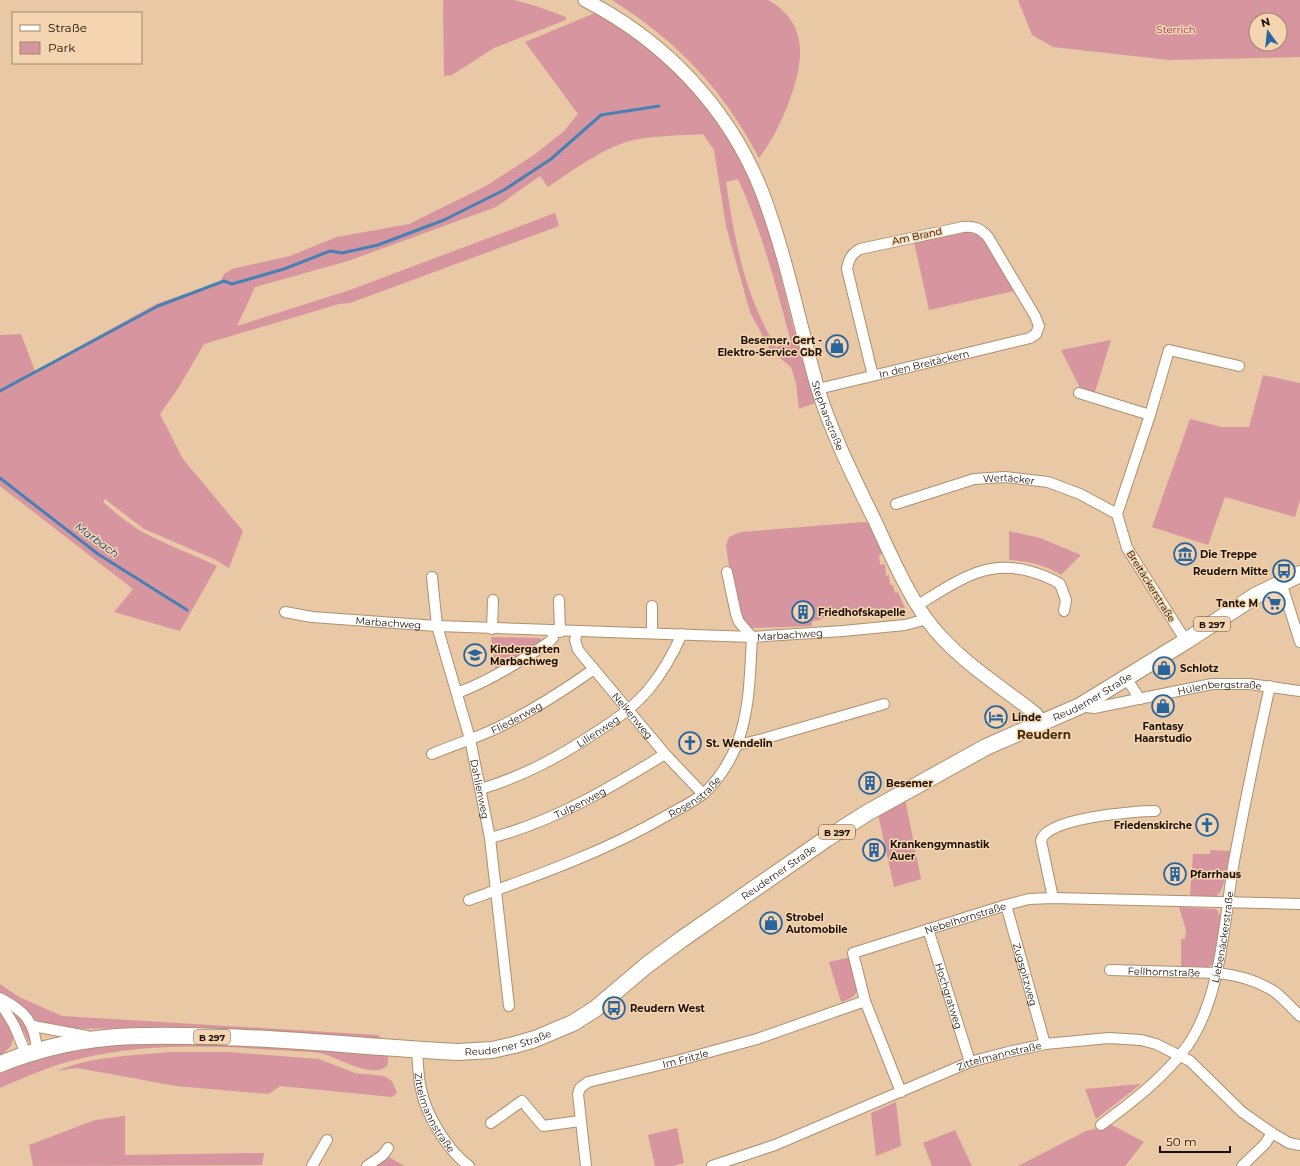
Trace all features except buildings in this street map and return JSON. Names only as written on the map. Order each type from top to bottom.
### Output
[{"type":"main road","name":"Reuderner Straße","points":[[97,1038],[151,1035],[327,1043],[458,1052],[492,1050],[535,1039],[573,1023],[595,1010],[647,965],[682,939],[843,828],[941,771],[993,744],[1080,706],[1186,641],[1255,596],[1300,574]]},
{"type":"main road","name":"B 297","points":[[0,1064],[32,1052],[97,1038]]},
{"type":"street","name":"Stephanstraße","points":[[585,0],[629,26],[651,42],[670,59],[702,92],[719,114],[744,153],[769,213],[818,389],[858,488],[891,556],[918,605],[941,637],[965,661],[1036,714],[1042,722]]},
{"type":"street","name":"Am Brand","points":[[873,376],[848,269],[848,262],[852,253],[860,249],[963,227],[973,226],[982,230],[988,237],[1035,316],[1039,326],[1036,334],[1030,338]]},
{"type":"street","name":"In den Breitäckern","points":[[818,389],[1030,338]]},
{"type":"street","points":[[1117,514],[1150,415],[1169,350],[1239,366]]},
{"type":"street","points":[[1079,393],[1150,415]]},
{"type":"street","name":"Wertäcker","points":[[896,504],[974,479],[1005,477],[1048,482],[1080,494],[1117,514]]},
{"type":"street","name":"Breitäckerstraße","points":[[1117,514],[1127,548],[1186,641]]},
{"type":"street","points":[[918,605],[975,573],[991,568],[1008,567],[1032,572],[1060,584],[1064,593],[1066,606],[1064,611]]},
{"type":"street","points":[[727,572],[739,622],[752,637]]},
{"type":"street","name":"Dahlienweg","points":[[432,576],[437,626],[470,739],[490,838],[509,1006]]},
{"type":"street","points":[[1281,582],[1300,642]]},
{"type":"street","points":[[492,600],[492,629]]},
{"type":"street","points":[[457,693],[471,688],[521,662],[549,642],[556,632],[559,600]]},
{"type":"street","points":[[652,606],[652,633]]},
{"type":"street","name":"Marbachweg","points":[[285,612],[319,618],[492,629],[752,637],[858,630],[905,625],[927,619]]},
{"type":"street","name":"Nelkenweg","points":[[577,632],[576,645],[594,669],[665,754],[703,794]]},
{"type":"street","name":"Lilienweg","points":[[481,789],[516,778],[544,764],[575,746],[628,711],[649,690],[665,667],[682,634]]},
{"type":"street","name":"Rosenstraße","points":[[468,900],[549,872],[618,841],[647,827],[703,794],[723,770],[737,745],[744,719],[752,637]]},
{"type":"street","name":"Fliederweg","points":[[432,754],[496,729],[556,696],[594,669]]},
{"type":"street","points":[[1126,678],[1140,699]]},
{"type":"street","name":"Hülenbergstraße","points":[[1080,706],[1094,708],[1189,687],[1212,684],[1249,684],[1300,691]]},
{"type":"street","name":"Liebenäckerstraße","points":[[1101,1125],[1133,1101],[1179,1055],[1187,1045],[1199,1023],[1217,972],[1248,781],[1270,686]]},
{"type":"street","points":[[737,745],[763,739],[884,704]]},
{"type":"street","name":"Tulpenweg","points":[[490,838],[546,820],[568,810],[665,754]]},
{"type":"street","points":[[1053,898],[1041,841],[1042,836],[1047,831],[1055,827],[1107,814],[1155,811]]},
{"type":"street","name":"Nebelhornstraße","points":[[901,1092],[865,1001],[853,953],[1029,899],[1053,898],[1300,904]]},
{"type":"street","name":"Zugspitzweg","points":[[1006,905],[1045,1044]]},
{"type":"street","name":"Hochgratweg","points":[[928,929],[970,1062]]},
{"type":"street","name":"Fellhornstraße","points":[[1110,970],[1217,972],[1232,975],[1258,983],[1276,992],[1300,1016]]},
{"type":"street","points":[[0,998],[11,1003],[23,1013],[33,1026],[32,1052]]},
{"type":"street","name":"Im Fritzle","points":[[586,1166],[578,1094],[580,1088],[588,1082],[680,1060],[758,1039],[865,1001]]},
{"type":"street","points":[[0,1002],[32,1052]]},
{"type":"street","points":[[33,1026],[97,1038]]},
{"type":"street","name":"Zittelmannstraße","points":[[712,1166],[775,1145],[970,1062],[1045,1044],[1108,1038],[1141,1040],[1156,1044],[1190,1061],[1242,1112],[1289,1143],[1300,1145]]},
{"type":"street","name":"Zittelmannstraße","points":[[417,1050],[421,1089],[427,1110],[448,1144],[469,1166]]},
{"type":"street","points":[[491,1123],[522,1100],[543,1126],[580,1121]]},
{"type":"street","points":[[1242,1166],[1265,1144],[1272,1133]]},
{"type":"street","points":[[312,1166],[327,1140]]},
{"type":"street","points":[[367,1166],[383,1155],[388,1148]]},
{"type":"green space","points":[[443,0],[514,0],[566,17],[566,20],[494,48],[452,75],[444,76]]},
{"type":"green space","points":[[612,0],[768,0],[782,10],[792,22],[798,35],[800,48],[797,77],[781,121],[768,146],[759,158],[730,110],[697,69],[658,33]]},
{"type":"green space","name":"Sterrich","points":[[1018,0],[1300,0],[1300,57],[1169,60],[1053,47],[1032,35]]},
{"type":"green space","points":[[595,13],[600,14],[639,38],[698,94],[727,133],[759,199],[770,233],[796,338],[815,403],[799,409],[796,383],[791,367],[770,350],[750,312],[726,226],[714,150],[703,134],[654,137],[626,142],[595,156],[548,187],[540,176],[496,207],[348,261],[255,287],[237,326],[350,290],[555,213],[559,226],[350,303],[339,304],[204,344],[179,387],[160,414],[183,459],[243,531],[229,568],[214,559],[144,529],[105,499],[103,502],[137,529],[217,566],[180,631],[114,612],[133,589],[0,486],[0,335],[21,334],[35,371],[156,304],[220,282],[224,274],[232,269],[290,256],[337,237],[409,224],[486,186],[534,155],[564,131],[578,114],[525,42]],"holes":[[[738,179],[747,199],[768,259],[791,342],[776,347],[765,327],[748,287],[737,247],[726,182]]]},
{"type":"green space","points":[[962,231],[979,235],[985,239],[1014,291],[929,310],[914,242]]},
{"type":"green space","points":[[1111,340],[1095,392],[1080,388],[1061,350]]},
{"type":"green space","points":[[1263,375],[1300,383],[1300,500],[1295,517],[1225,497],[1208,545],[1152,527],[1190,419],[1222,427],[1249,427]]},
{"type":"green space","points":[[864,522],[871,524],[883,554],[879,555],[880,565],[885,564],[886,576],[889,575],[890,585],[893,585],[895,593],[898,592],[905,608],[898,609],[898,613],[821,618],[821,620],[812,621],[812,626],[753,628],[747,623],[742,615],[734,594],[726,545],[729,537],[741,532]]},
{"type":"green space","points":[[1009,531],[1040,538],[1081,555],[1061,575],[1036,564],[1009,560]]},
{"type":"green space","points":[[491,637],[540,638],[542,643],[496,671]]},
{"type":"green space","points":[[905,799],[921,879],[894,887],[878,814]]},
{"type":"green space","points":[[1210,850],[1230,851],[1226,876],[1222,889],[1219,894],[1213,897],[1190,896],[1193,854],[1210,854]]},
{"type":"green space","points":[[1179,907],[1216,909],[1221,917],[1213,963],[1210,966],[1203,968],[1181,967],[1181,939],[1185,939],[1186,930]]},
{"type":"green space","points":[[851,957],[858,988],[854,996],[841,1002],[829,962]]},
{"type":"green space","points":[[0,984],[19,997],[62,1016],[378,1035],[381,1038],[389,1039],[159,1028],[56,1029],[40,1024],[13,999],[0,992]]},
{"type":"green space","points":[[0,1009],[14,1035],[11,1046],[0,1056]]},
{"type":"green space","points":[[15,1011],[28,1027],[31,1041],[29,1042],[13,1012]]},
{"type":"green space","points":[[201,1041],[388,1055],[388,1065],[382,1069],[365,1069],[327,1055],[309,1052],[201,1046],[151,1048],[103,1054],[69,1062],[39,1072],[0,1088],[0,1074],[48,1056],[73,1050],[124,1044]]},
{"type":"green space","points":[[169,1052],[228,1052],[319,1059],[355,1073],[384,1076],[392,1081],[397,1093],[392,1097],[280,1086],[269,1094],[176,1086],[77,1068],[57,1071],[98,1059]]},
{"type":"green space","points":[[1141,1084],[1096,1119],[1085,1089]]},
{"type":"green space","points":[[896,1102],[901,1146],[876,1156],[871,1113]]},
{"type":"green space","points":[[125,1116],[125,1155],[264,1153],[262,1165],[33,1166],[29,1145],[95,1120]]},
{"type":"green space","points":[[1112,1125],[1144,1142],[1125,1166],[1018,1166],[1086,1131]]},
{"type":"green space","points":[[677,1128],[684,1163],[673,1166],[655,1166],[648,1135]]},
{"type":"green space","points":[[955,1130],[972,1166],[932,1166],[923,1143]]},
{"type":"green space","points":[[386,1155],[404,1166],[371,1166]]},
{"type":"waterway","points":[[0,391],[158,306],[224,281],[232,284],[284,269],[330,251],[342,253],[378,245],[444,220],[504,190],[551,159],[601,115],[659,106]]},
{"type":"waterway","name":"Marbach","points":[[0,478],[98,554],[187,610]]},
{"type":"place","name":"Besemer, Gert - Elektro-Service GbR","points":[[837,346]]},
{"type":"place","name":"Die Treppe","points":[[1185,554]]},
{"type":"place","name":"Reudern Mitte","points":[[1284,571]]},
{"type":"place","name":"Tante M","points":[[1274,603]]},
{"type":"place","name":"Friedhofskapelle","points":[[803,612]]},
{"type":"place","name":"Kindergarten Marbachweg","points":[[475,655]]},
{"type":"place","name":"Schlotz","points":[[1164,668]]},
{"type":"place","name":"Fantasy Haarstudio","points":[[1163,706]]},
{"type":"place","name":"Linde","points":[[996,717]]},
{"type":"place","name":"St. Wendelin","points":[[690,743]]},
{"type":"place","name":"Besemer","points":[[870,783]]},
{"type":"place","name":"Friedenskirche","points":[[1207,825]]},
{"type":"place","name":"Krankengymnastik Auer","points":[[874,850]]},
{"type":"place","name":"Pfarrhaus","points":[[1175,874]]},
{"type":"place","name":"Strobel Automobile","points":[[771,923]]},
{"type":"place","name":"Reudern West","points":[[614,1008]]},
{"type":"district","name":"Reudern","points":[[1044,734]]}]
